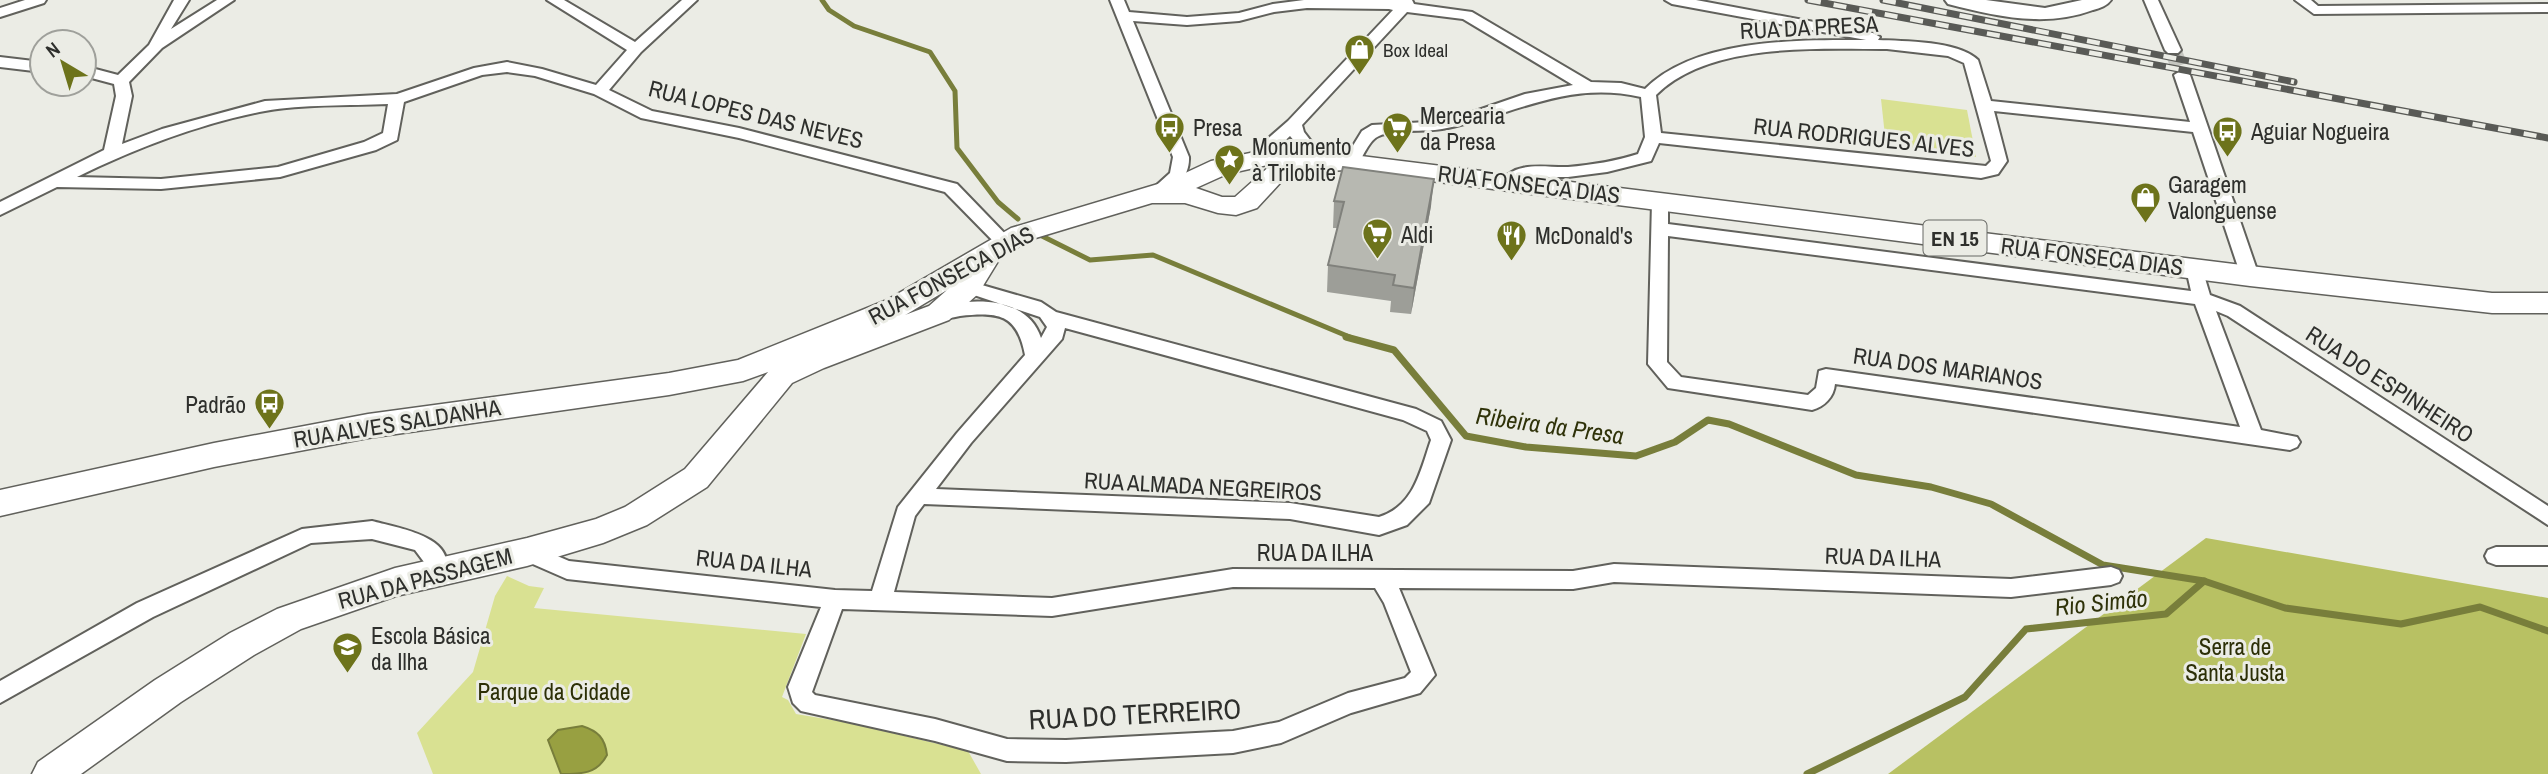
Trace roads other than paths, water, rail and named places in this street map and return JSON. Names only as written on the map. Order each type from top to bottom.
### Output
[{"type":"main road","name":"RUA FONSECA DIAS","points":[[1218,174],[1286,168],[1296,165],[1318,149]]},
{"type":"main road","name":"RUA FONSECA DIAS","points":[[779,363],[897,307],[1004,242],[1034,229],[1153,195],[1178,193],[1218,174],[1318,149],[1510,181],[1660,202],[2250,276],[2480,302],[2548,303]]},
{"type":"main road","points":[[779,363],[814,360],[939,313],[968,287],[1004,242]]},
{"type":"main road","points":[[897,307],[944,289],[968,287]]},
{"type":"main road","name":"RUA ALVES SALDANHA","points":[[1,506],[214,455],[355,428],[669,384],[779,363]]},
{"type":"main road","name":"RUA DA PASSAGEM","points":[[51,774],[168,691],[242,643],[289,619],[339,600],[603,530],[665,500],[696,478],[779,363]]},
{"type":"street","points":[[0,13],[39,0]]},
{"type":"street","points":[[155,47],[173,9],[181,0]]},
{"type":"street","points":[[121,81],[155,47],[227,0]]},
{"type":"street","points":[[554,0],[636,49]]},
{"type":"street","points":[[599,91],[636,49],[690,0]]},
{"type":"street","points":[[1117,0],[1218,174]]},
{"type":"street","points":[[1672,0],[1926,47]]},
{"type":"street","points":[[1959,0],[2031,15],[2056,15],[2101,0]]},
{"type":"street","points":[[2151,0],[2173,50]]},
{"type":"street","points":[[2302,0],[2314,10],[2548,8]]},
{"type":"street","points":[[1124,16],[1187,21],[1239,17],[1273,8],[1307,4],[1405,4],[1467,15],[1588,87]]},
{"type":"street","points":[[1318,149],[1405,4]]},
{"type":"street","points":[[1784,21],[1803,30],[1807,38],[1802,46]]},
{"type":"street","name":"RUA DA PRESA","points":[[1648,94],[1658,83],[1680,70],[1717,56],[1753,49],[1802,46],[1926,47],[1955,51],[1970,60],[1976,68],[1983,105]]},
{"type":"street","points":[[0,62],[28,65]]},
{"type":"street","name":"RUA LOPES DAS NEVES","points":[[0,209],[113,153],[168,133],[265,106],[397,99],[479,71],[507,67],[599,91],[647,115],[739,133],[951,188],[1004,242]]},
{"type":"street","points":[[98,75],[121,81]]},
{"type":"street","points":[[2182,75],[2237,245],[2250,276]]},
{"type":"street","points":[[113,153],[124,96],[121,81]]},
{"type":"street","points":[[1153,195],[1175,179],[1218,174],[1279,139],[1318,149],[1368,135],[1378,129],[1427,127],[1464,120],[1531,97],[1588,87],[1621,88],[1648,94],[1653,137],[1645,157],[1630,162],[1566,172],[1526,171],[1510,181]]},
{"type":"street","points":[[56,182],[161,184],[280,172],[370,146],[391,136],[397,99]]},
{"type":"street","name":"RUA RODRIGUES ALVES","points":[[1653,137],[1981,173],[1992,170],[1999,161],[1983,105],[2200,128]]},
{"type":"street","name":"RUA DOS MARIANOS","points":[[1660,202],[1657,363],[1675,383],[1812,403],[1825,391],[1826,376],[2290,442]]},
{"type":"street","points":[[1700,234],[1701,206]]},
{"type":"street","name":"RUA DO ESPINHEIRO","points":[[1661,229],[2202,299],[2234,311],[2548,517]]},
{"type":"street","points":[[2195,269],[2202,299],[2253,436]]},
{"type":"street","name":"RUA ALMADA NEGREIROS","points":[[918,496],[1290,511],[1379,526],[1400,519],[1422,497],[1441,440],[1434,426],[1409,414],[1052,318],[1035,307],[968,287]]},
{"type":"street","points":[[939,313],[975,308],[995,309],[1015,317],[1030,332],[1035,356]]},
{"type":"street","points":[[880,601],[905,513],[1055,334],[1056,326],[1052,318]]},
{"type":"street","points":[[0,693],[145,610],[309,535],[372,530],[422,543],[435,560],[435,573]]},
{"type":"street","name":"RUA DA ILHA","points":[[527,552],[567,570],[835,598],[1052,607],[1233,578],[1573,580],[1614,573],[2011,588],[2111,576]]},
{"type":"street","points":[[2496,556],[2548,556]]},
{"type":"street","name":"RUA DO TERREIRO","points":[[835,598],[800,687],[801,696],[809,704],[935,730],[1007,750],[1066,751],[1233,742],[1281,732],[1348,703],[1412,686],[1424,676],[1394,600],[1381,578]]},
{"type":"waterway","name":"Ribeira da Presa","points":[[822,0],[829,10],[854,26],[930,52],[955,91],[957,148],[998,202],[1018,219]]},
{"type":"waterway","name":"Ribeira da Presa","points":[[1040,235],[1090,260],[1153,255],[1352,338]]},
{"type":"waterway","name":"Ribeira da Presa","points":[[1346,337],[1394,350],[1466,436],[1526,447],[1636,456],[1675,442],[1708,420],[1729,424],[1856,475],[1931,487],[1991,504],[2103,565],[2204,581]]},
{"type":"waterway","name":"Rio Simão","points":[[1807,774],[1965,697],[2026,629],[2166,614],[2204,581]]},
{"type":"waterway","name":"Rio Simão","points":[[2204,581],[2285,608],[2401,624],[2480,607],[2548,631]]},
{"type":"tunnel","points":[[2173,50],[2182,75]]},
{"type":"railway","points":[[1808,0],[2548,138]]},
{"type":"railway","points":[[1883,0],[2294,82]]},
{"type":"place","name":"Box Ideal","points":[[1360,77]]},
{"type":"place","name":"Presa","points":[[1170,154]]},
{"type":"place","name":"Mercearia da Presa","points":[[1397,155]]},
{"type":"place","name":"Aguiar Nogueira","points":[[2228,158]]},
{"type":"place","name":"Monumento à Trilobite","points":[[1229,186]]},
{"type":"place","name":"Garagem Valonguense","points":[[2145,224]]},
{"type":"place","name":"Aldi","points":[[1378,261]]},
{"type":"place","name":"McDonald's","points":[[1512,262]]},
{"type":"place","name":"Padrão","points":[[269,431]]},
{"type":"place","name":"Escola Básica da Ilha","points":[[348,675]]},
{"type":"park label","name":"Serra de Santa Justa","points":[[2235,659]]},
{"type":"park label","name":"Parque da Cidade","points":[[554,691]]}]
